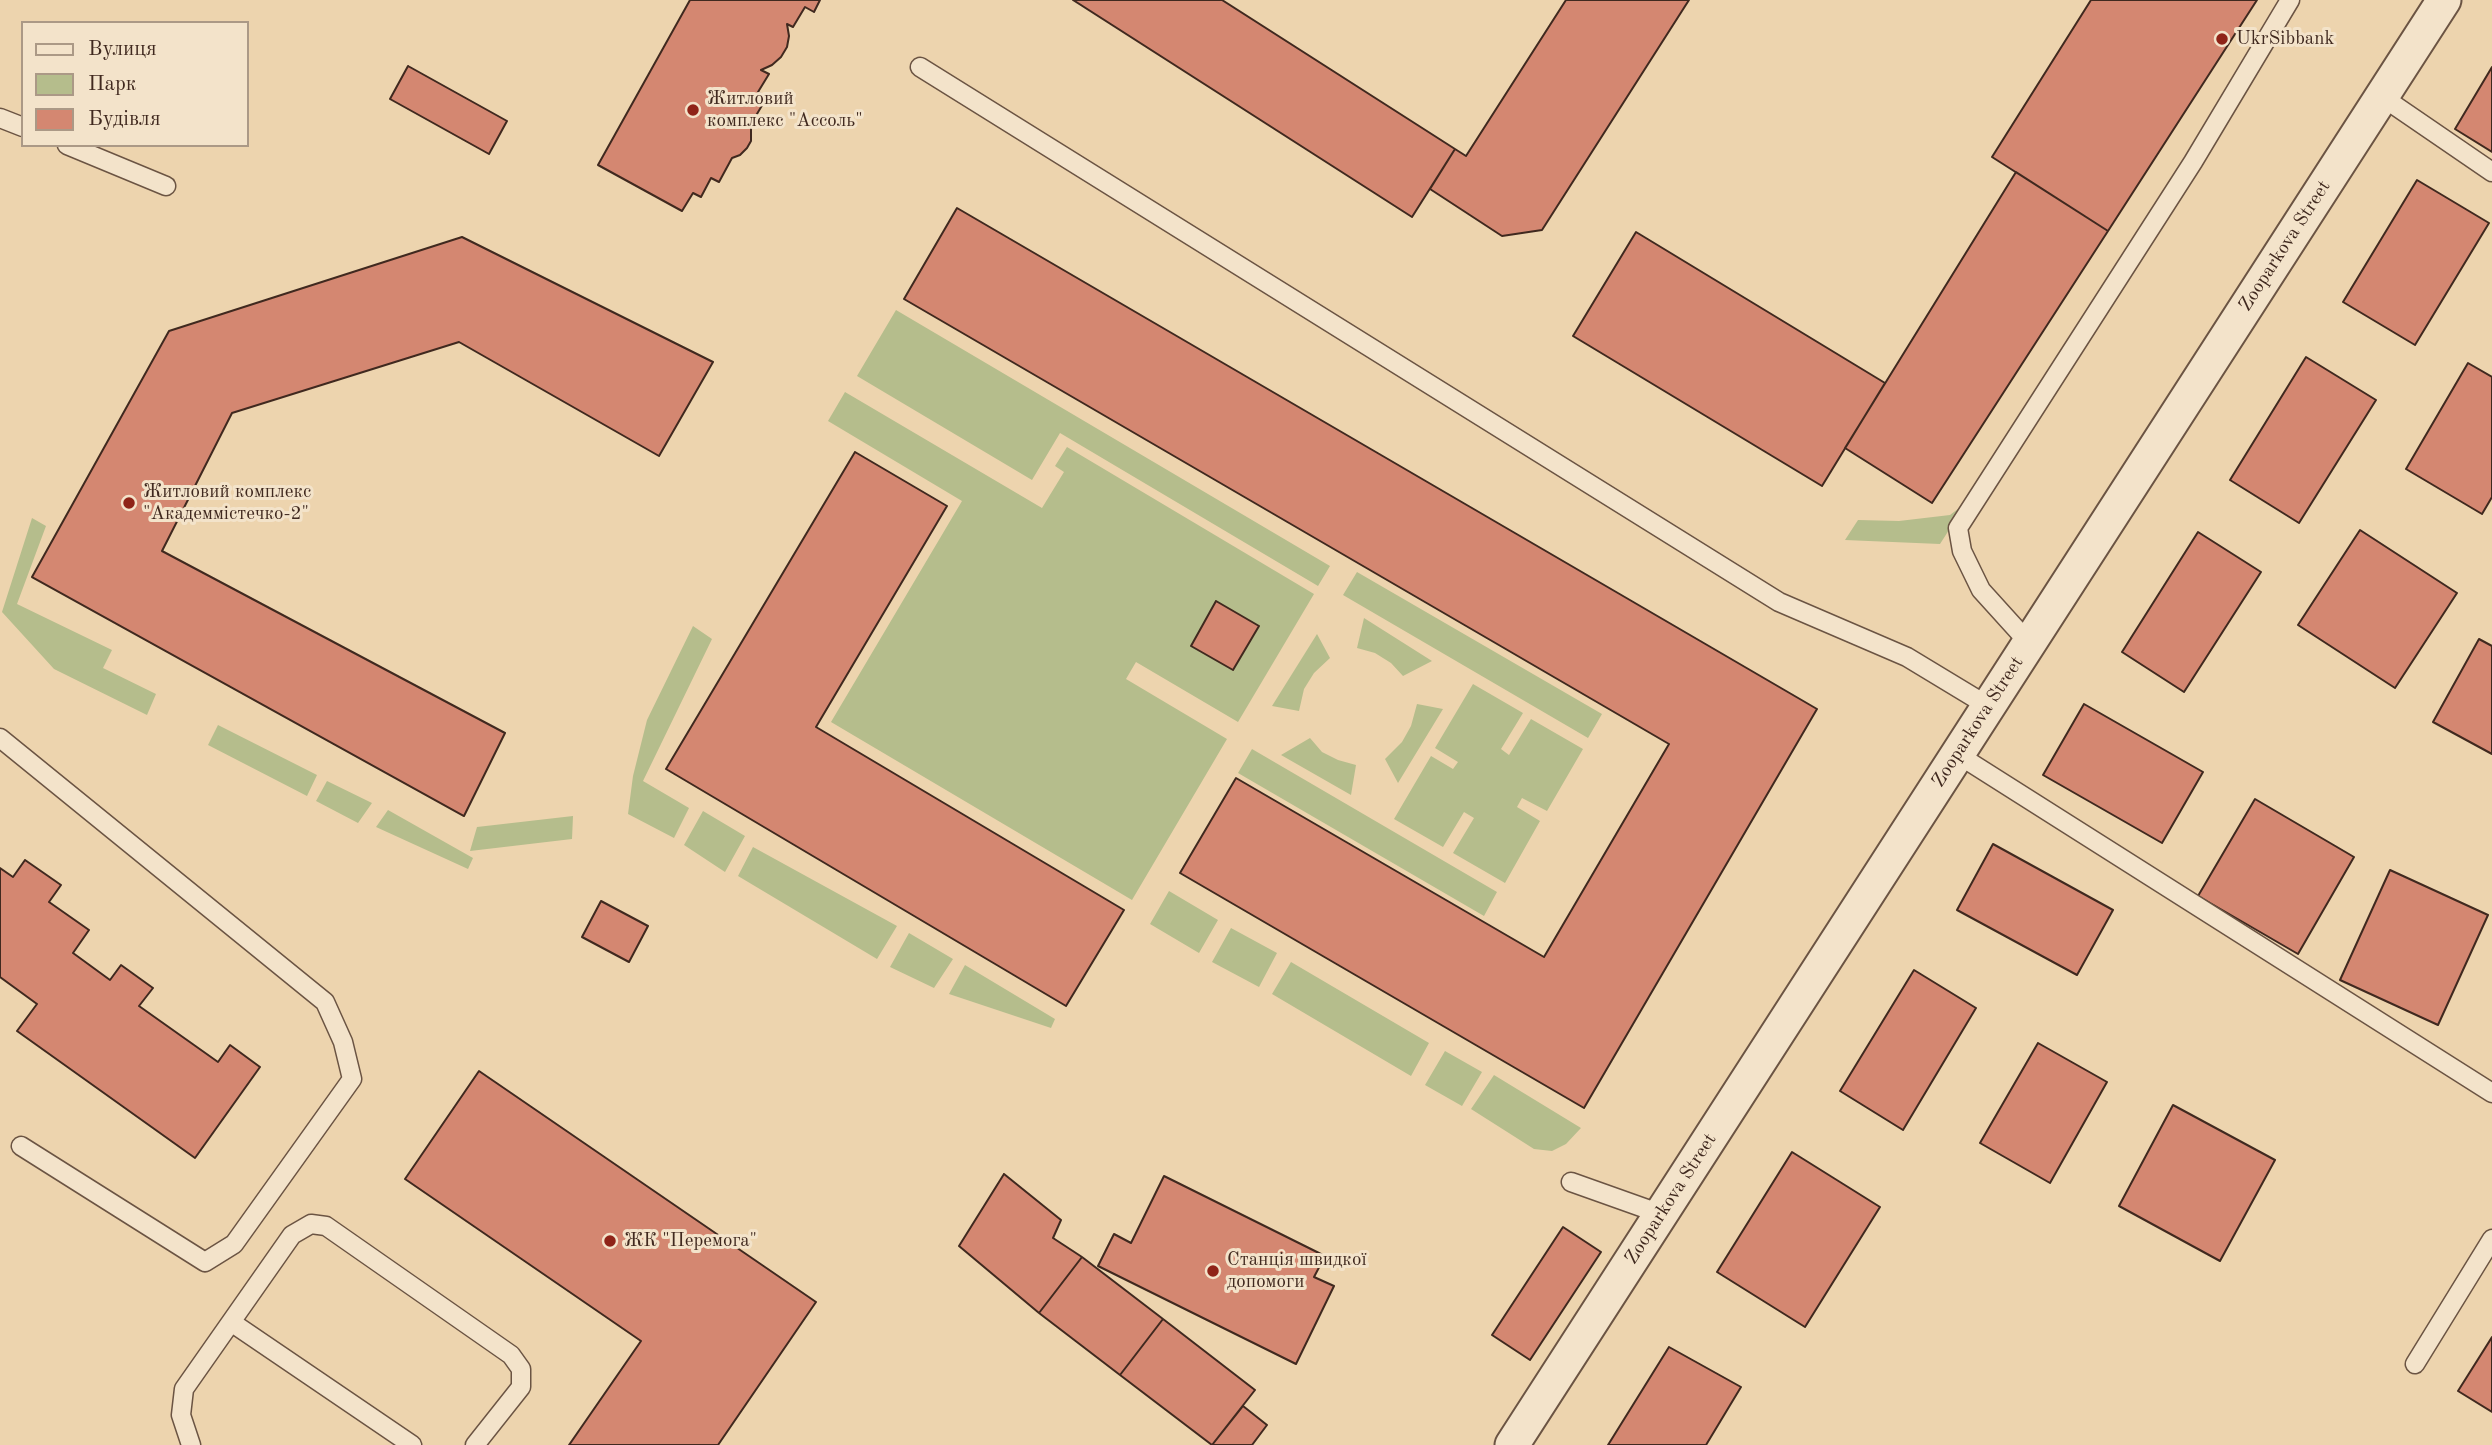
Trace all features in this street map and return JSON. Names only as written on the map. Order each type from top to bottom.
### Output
[{"type":"street","name":"Zooparkova Street","points":[[1512,1445],[2444,0]]},
{"type":"lane","points":[[2028,643],[1982,590],[1962,551],[1958,527],[2193,162],[2290,0]]},
{"type":"lane","points":[[920,67],[1780,602],[1907,657],[1988,706]]},
{"type":"lane","points":[[2381,96],[2492,172]]},
{"type":"lane","points":[[0,118],[21,126]]},
{"type":"lane","points":[[72,147],[166,186]]},
{"type":"lane","points":[[0,738],[325,1002],[344,1042],[352,1079],[234,1244],[205,1262],[21,1146]]},
{"type":"lane","points":[[1957,754],[2492,1093]]},
{"type":"lane","points":[[1571,1182],[1661,1214]]},
{"type":"lane","points":[[191,1445],[181,1415],[184,1389],[292,1235],[311,1223],[326,1226],[512,1356],[521,1369],[521,1387],[475,1445]]},
{"type":"lane","points":[[2415,1364],[2492,1239]]},
{"type":"lane","points":[[231,1322],[412,1445]]},
{"type":"green space","points":[[896,310],[1330,566],[1318,586],[1060,433],[1032,480],[857,376]]},
{"type":"green space","points":[[845,392],[1042,508],[1064,472],[1055,466],[1067,447],[1314,594],[1238,722],[1136,662],[1126,679],[1227,739],[1132,900],[831,722],[962,501],[828,421]]},
{"type":"green space","points":[[1967,502],[1940,544],[1845,540],[1858,520],[1899,521],[1950,515]]},
{"type":"green space","points":[[32,518],[46,526],[17,604],[112,650],[103,668],[156,694],[147,715],[54,669],[2,612]]},
{"type":"green space","points":[[1357,572],[1602,714],[1588,738],[1343,595]]},
{"type":"green space","points":[[1364,618],[1432,661],[1403,676],[1391,663],[1375,653],[1357,648]]},
{"type":"green space","points":[[693,626],[712,639],[643,781],[689,808],[674,838],[628,814],[633,776],[647,720]]},
{"type":"green space","points":[[1317,634],[1330,658],[1314,673],[1304,689],[1299,711],[1272,706]]},
{"type":"green space","points":[[1473,684],[1523,713],[1501,749],[1509,755],[1531,719],[1583,749],[1547,811],[1522,798],[1517,807],[1540,821],[1505,883],[1453,853],[1474,818],[1464,812],[1443,847],[1394,819],[1431,756],[1453,769],[1458,762],[1435,748]]},
{"type":"green space","points":[[1417,704],[1443,709],[1398,783],[1385,759],[1402,742],[1411,726]]},
{"type":"green space","points":[[218,725],[317,775],[307,796],[208,745]]},
{"type":"green space","points":[[1310,738],[1322,752],[1356,765],[1351,795],[1281,755]]},
{"type":"green space","points":[[1252,749],[1497,892],[1484,916],[1238,773]]},
{"type":"green space","points":[[327,781],[372,803],[358,823],[316,801]]},
{"type":"green space","points":[[388,810],[473,858],[468,869],[376,827]]},
{"type":"green space","points":[[703,811],[745,836],[725,872],[684,845]]},
{"type":"green space","points":[[573,816],[572,839],[470,851],[477,827]]},
{"type":"green space","points":[[753,847],[897,926],[877,959],[738,876]]},
{"type":"green space","points":[[1169,891],[1218,920],[1199,953],[1150,924]]},
{"type":"green space","points":[[1231,928],[1277,953],[1259,987],[1212,962]]},
{"type":"green space","points":[[909,933],[953,959],[934,988],[890,967]]},
{"type":"green space","points":[[1291,962],[1429,1043],[1411,1076],[1272,994]]},
{"type":"green space","points":[[965,965],[1055,1019],[1051,1028],[949,994]]},
{"type":"green space","points":[[1445,1051],[1482,1072],[1462,1106],[1425,1085]]},
{"type":"green space","points":[[1494,1075],[1581,1128],[1566,1144],[1552,1151],[1534,1149],[1471,1109]]},
{"type":"building","name":"Житловий комплекс \"Ассоль\"","points":[[690,0],[820,0],[814,12],[805,7],[793,27],[787,24],[787,47],[772,65],[761,70],[769,74],[758,92],[767,97],[751,124],[751,141],[747,148],[732,158],[719,182],[711,178],[701,197],[693,193],[682,211],[598,165]]},
{"type":"building","points":[[1073,0],[1222,0],[1455,149],[1412,217]]},
{"type":"building","points":[[1566,0],[1689,0],[1542,230],[1502,236],[1430,189],[1455,149],[1466,156]]},
{"type":"building","points":[[2091,0],[2257,0],[2108,231],[1992,157]]},
{"type":"building","points":[[408,66],[507,121],[489,154],[390,99]]},
{"type":"building","points":[[2492,67],[2492,152],[2455,129]]},
{"type":"building","points":[[2016,172],[2108,231],[1932,503],[1845,448]]},
{"type":"building","points":[[2417,180],[2489,223],[2415,345],[2343,302]]},
{"type":"building","points":[[957,208],[1817,709],[1584,1108],[1180,873],[1236,778],[1544,957],[1669,744],[904,299]]},
{"type":"building","points":[[1636,232],[1885,383],[1822,486],[1573,336]]},
{"type":"building","name":"Житловий комплекс \"Академмістечко-2\"","points":[[462,237],[713,362],[659,456],[459,342],[232,413],[162,551],[505,733],[464,816],[32,577],[169,331]]},
{"type":"building","points":[[2306,357],[2376,400],[2299,523],[2230,480]]},
{"type":"building","points":[[2468,363],[2492,377],[2492,497],[2482,514],[2406,469]]},
{"type":"building","points":[[855,452],[947,506],[816,727],[1124,910],[1066,1006],[666,769]]},
{"type":"building","points":[[2360,530],[2457,593],[2395,688],[2298,625]]},
{"type":"building","points":[[2198,532],[2261,572],[2184,692],[2122,652]]},
{"type":"building","points":[[1216,601],[1259,626],[1233,670],[1191,646]]},
{"type":"building","points":[[2479,639],[2492,646],[2492,754],[2433,722]]},
{"type":"building","points":[[2084,704],[2203,772],[2162,843],[2043,775]]},
{"type":"building","points":[[2255,799],[2354,857],[2298,954],[2198,896]]},
{"type":"building","points":[[1993,844],[2113,910],[2077,975],[1957,910]]},
{"type":"building","points":[[25,860],[61,885],[49,902],[89,930],[73,953],[110,980],[121,965],[153,988],[139,1006],[218,1062],[230,1045],[260,1067],[195,1158],[17,1031],[37,1004],[0,977],[0,868],[13,877]]},
{"type":"building","points":[[2390,870],[2488,915],[2438,1025],[2340,980]]},
{"type":"building","points":[[601,901],[648,926],[629,962],[582,937]]},
{"type":"building","points":[[1914,970],[1976,1008],[1903,1130],[1840,1091]]},
{"type":"building","points":[[2038,1043],[2107,1082],[2050,1183],[1980,1143]]},
{"type":"building","name":"ЖК \"Перемога\"","points":[[479,1071],[816,1302],[718,1445],[569,1445],[641,1341],[405,1179]]},
{"type":"building","points":[[2173,1105],[2275,1160],[2220,1261],[2119,1206]]},
{"type":"building","points":[[1792,1152],[1880,1207],[1805,1327],[1717,1272]]},
{"type":"building","points":[[1004,1174],[1061,1220],[1053,1238],[1082,1257],[1039,1313],[959,1246]]},
{"type":"building","name":"Станція швидкої допомоги","points":[[1164,1176],[1325,1256],[1314,1277],[1334,1286],[1296,1364],[1098,1266],[1114,1234],[1131,1243]]},
{"type":"building","points":[[1563,1227],[1601,1252],[1530,1360],[1492,1335]]},
{"type":"building","points":[[1082,1257],[1163,1319],[1120,1375],[1039,1313]]},
{"type":"building","points":[[1163,1319],[1255,1390],[1212,1445],[1120,1375]]},
{"type":"building","points":[[2492,1337],[2492,1412],[2458,1391]]},
{"type":"building","points":[[1669,1347],[1741,1387],[1706,1445],[1608,1445]]},
{"type":"building","points":[[1243,1406],[1267,1425],[1252,1445],[1212,1445]]},
{"type":"place","name":"UkrSibbank","points":[[2222,39]]},
{"type":"place","name":"Житловий комплекс \"Ассоль\"","points":[[693,110]]},
{"type":"place","name":"Житловий комплекс \"Академмістечко-2\"","points":[[129,503]]},
{"type":"place","name":"ЖК \"Перемога\"","points":[[610,1241]]},
{"type":"place","name":"Станція швидкої допомоги","points":[[1213,1271]]}]
